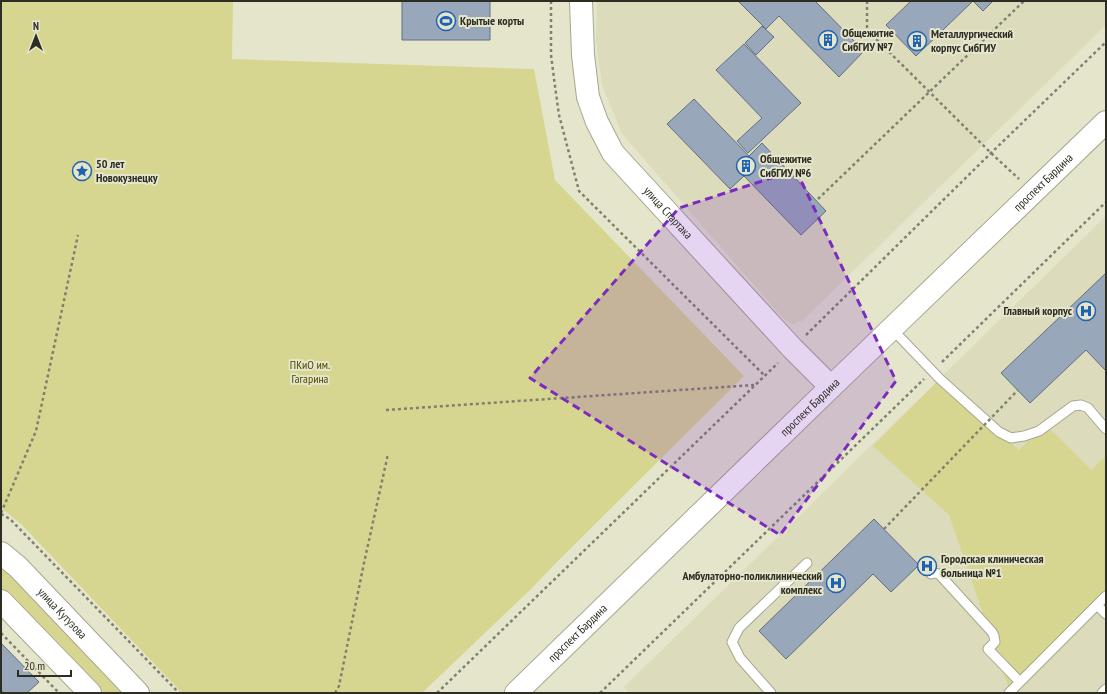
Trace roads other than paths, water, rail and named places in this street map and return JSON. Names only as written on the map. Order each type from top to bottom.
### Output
[{"type":"main road","name":"улица Спартака","points":[[581,1],[583,55],[588,96],[597,122],[613,153],[792,348],[831,387]]},
{"type":"main road","name":"проспект Бардина","points":[[516,693],[1106,122]]},
{"type":"main road","name":"улица Кутузова","points":[[1,553],[18,567],[138,693]]},
{"type":"main road","points":[[1,601],[90,693]]},
{"type":"lane","points":[[892,329],[932,371],[999,432],[1011,438],[1024,436],[1039,431],[1073,406],[1081,405],[1088,408],[1106,429]]},
{"type":"lane","points":[[771,693],[740,658],[732,642],[739,628],[807,563]]},
{"type":"lane","points":[[931,574],[939,574],[992,632],[995,642],[988,649],[1020,682]]},
{"type":"lane","points":[[1010,693],[1106,596]]},
{"type":"lane","points":[[1097,605],[1106,614]]},
{"type":"lane","points":[[1102,693],[1106,689]]},
{"type":"place","name":"Крытые корты","points":[[446,21]]},
{"type":"place","name":"Общежитие СибГИУ №7","points":[[828,40]]},
{"type":"place","name":"Металлургический корпус СибГИУ","points":[[917,41]]},
{"type":"place","name":"Общежитие СибГИУ №6","points":[[746,166]]},
{"type":"place","name":"50 лет Новокузнецку","points":[[82,171]]},
{"type":"place","name":"Главный корпус","points":[[1086,311]]},
{"type":"place","name":"Городская клиническая больница №1","points":[[927,566]]},
{"type":"place","name":"Амбулаторно-поликлинический комплекс","points":[[836,583]]},
{"type":"park label","name":"ПКиО им. Гагарина","points":[[310,372]]}]
